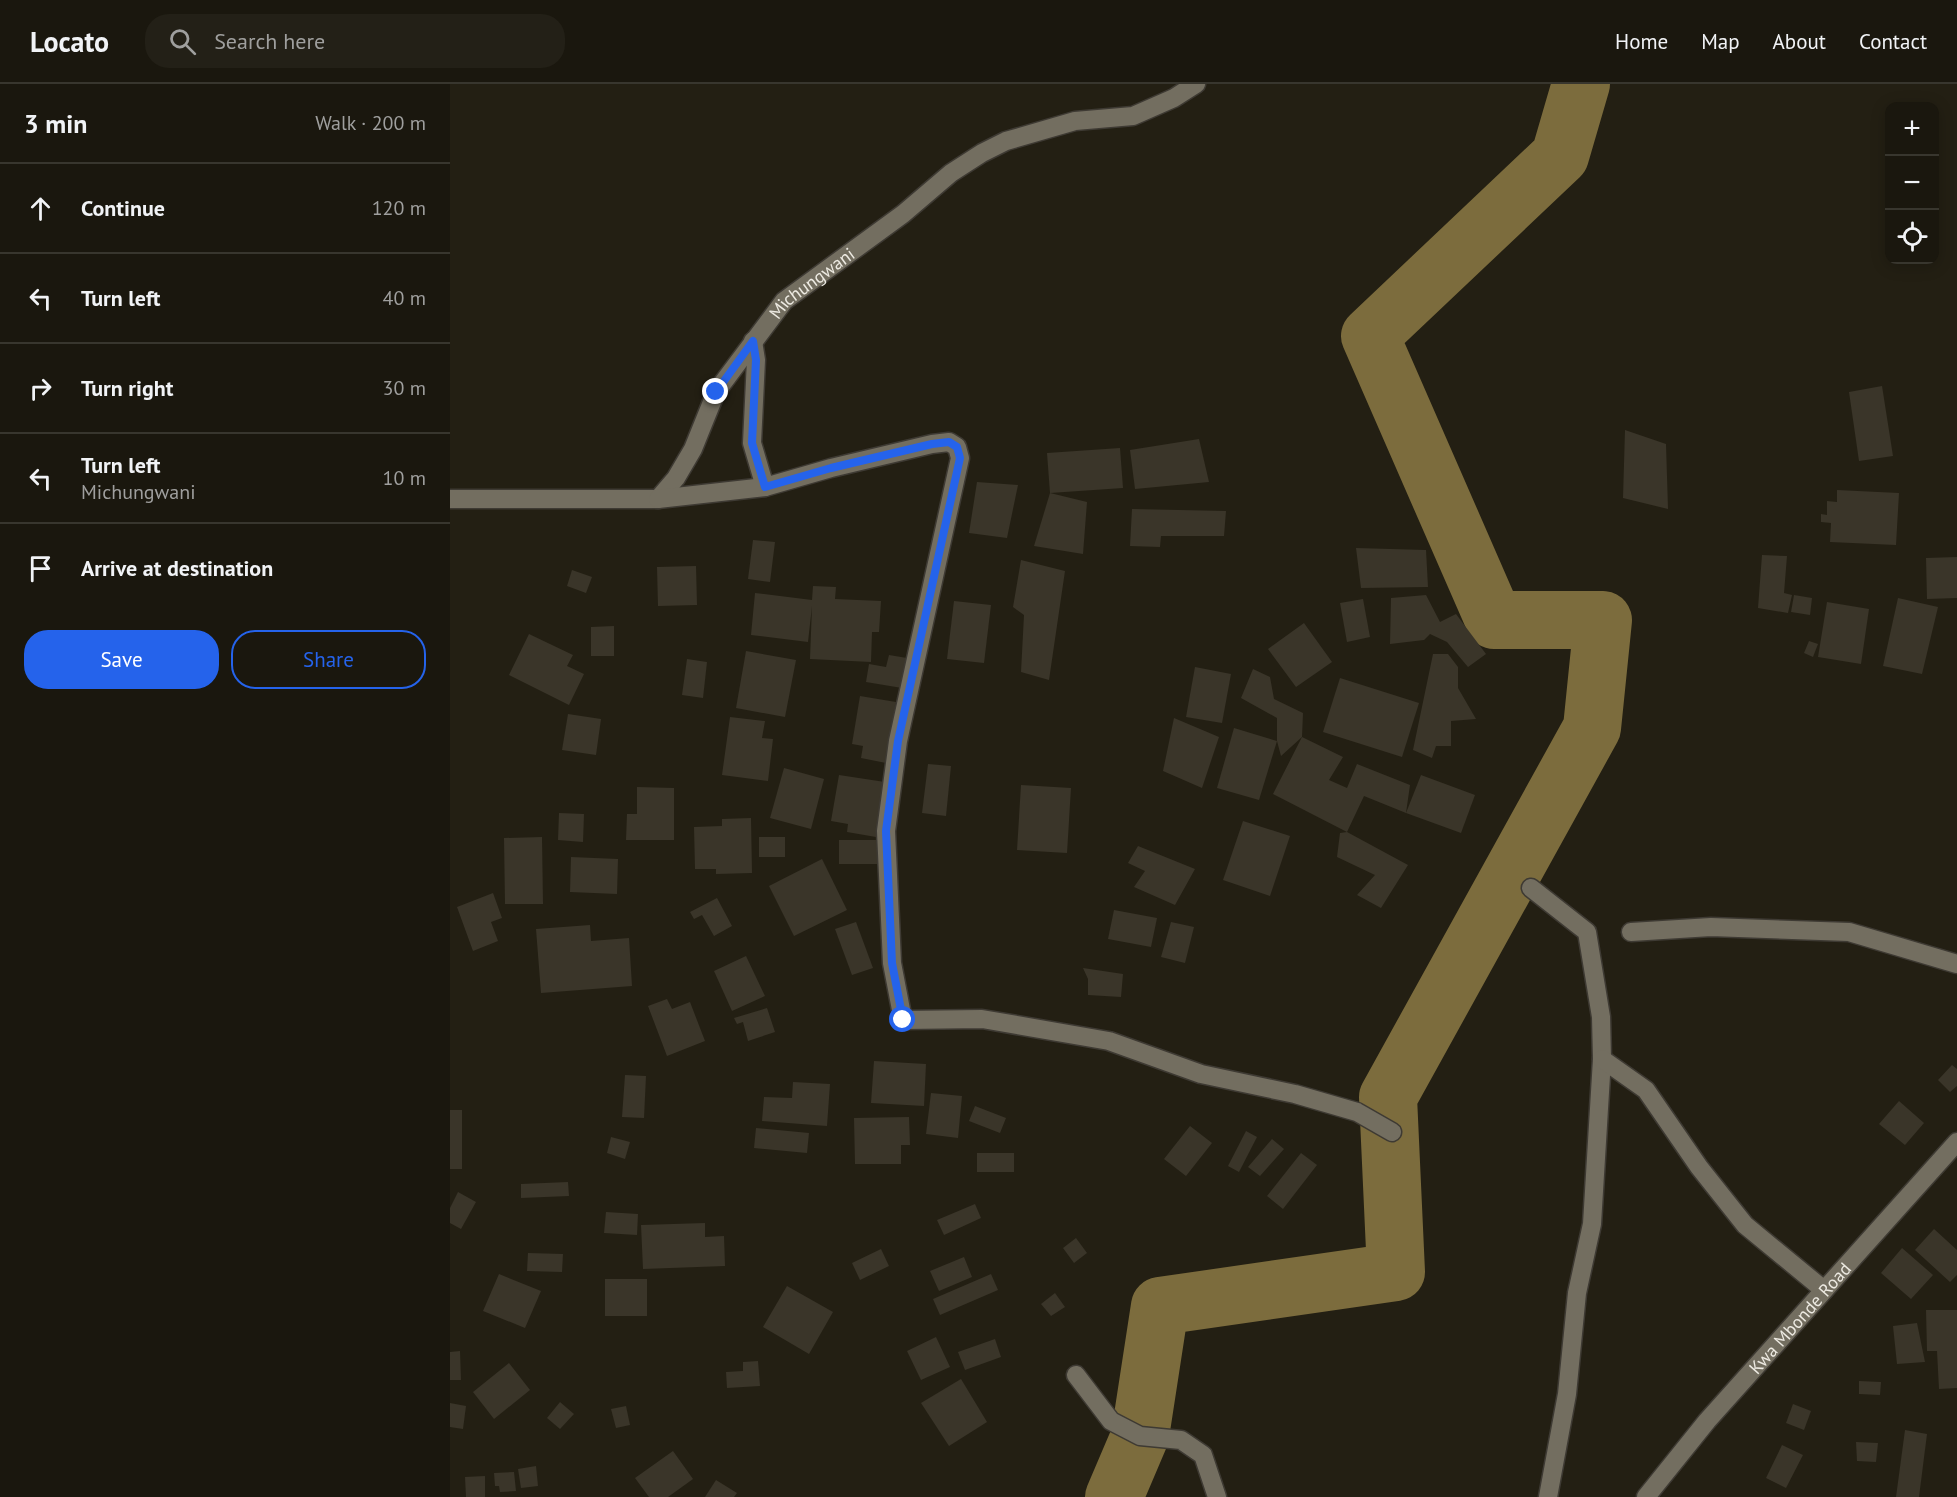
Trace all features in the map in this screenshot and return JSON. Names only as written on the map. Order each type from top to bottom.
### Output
[{"type":"street","name":"Michungwani","points":[[658,499],[676,478],[693,449],[716,392],[784,301],[903,214],[951,172],[1006,141],[1075,121],[1133,116],[1174,98],[1196,84]]},
{"type":"street","points":[[753,341],[756,360],[752,443],[765,487]]},
{"type":"street","points":[[450,499],[658,499],[765,487],[831,468],[932,444],[949,442],[957,447],[960,458],[898,741],[886,831],[892,963],[903,1020],[981,1019],[1109,1041],[1201,1074],[1295,1094],[1357,1112],[1392,1132]]},
{"type":"street","points":[[1531,888],[1587,932],[1601,1017],[1602,1059],[1592,1224],[1577,1293],[1568,1394],[1548,1497]]},
{"type":"street","points":[[1631,932],[1711,927],[1849,932],[1957,964]]},
{"type":"street","points":[[1602,1059],[1646,1090],[1699,1167],[1745,1225],[1824,1290]]},
{"type":"street","name":"Kwa Mbonde Road","points":[[1646,1497],[1707,1421],[1957,1142]]},
{"type":"street","points":[[1076,1375],[1112,1421],[1140,1436],[1181,1440],[1203,1455],[1217,1497]]},
{"type":"building","points":[[1882,386],[1893,456],[1859,461],[1849,392]]},
{"type":"building","points":[[1625,430],[1666,444],[1668,509],[1623,498]]},
{"type":"building","points":[[1199,439],[1209,482],[1135,489],[1130,450]]},
{"type":"building","points":[[1120,448],[1123,488],[1050,493],[1047,453]]},
{"type":"building","points":[[977,482],[1018,485],[1007,538],[969,533]]},
{"type":"building","points":[[1837,490],[1899,493],[1896,545],[1830,542],[1831,523],[1821,522],[1821,514],[1827,515],[1827,501],[1837,502]]},
{"type":"building","points":[[1050,493],[1087,502],[1083,554],[1034,546]]},
{"type":"building","points":[[1132,509],[1226,511],[1224,536],[1161,536],[1160,547],[1130,546]]},
{"type":"building","points":[[753,540],[775,542],[770,582],[748,579]]},
{"type":"building","points":[[1356,548],[1426,550],[1428,587],[1361,588]]},
{"type":"building","points":[[1762,555],[1787,556],[1784,593],[1792,595],[1788,613],[1758,608]]},
{"type":"building","points":[[1957,557],[1957,598],[1927,599],[1926,558]]},
{"type":"building","points":[[1021,560],[1065,571],[1049,680],[1021,672],[1024,615],[1013,607]]},
{"type":"building","points":[[696,566],[697,605],[658,606],[657,567]]},
{"type":"building","points":[[572,570],[592,577],[586,593],[567,586]]},
{"type":"building","points":[[813,586],[836,587],[835,599],[881,601],[879,632],[872,632],[871,662],[810,659],[812,606],[808,642],[751,635],[755,593],[812,600]]},
{"type":"building","points":[[1426,595],[1440,622],[1456,614],[1486,654],[1468,667],[1447,642],[1430,634],[1424,640],[1390,644],[1391,598]]},
{"type":"building","points":[[1794,595],[1812,598],[1810,615],[1791,612]]},
{"type":"building","points":[[1898,598],[1938,607],[1922,674],[1883,666]]},
{"type":"building","points":[[1363,599],[1370,637],[1347,642],[1340,603]]},
{"type":"building","points":[[954,601],[991,605],[984,663],[947,659]]},
{"type":"building","points":[[1827,602],[1869,609],[1861,664],[1818,657]]},
{"type":"building","points":[[1304,623],[1332,662],[1296,687],[1268,649]]},
{"type":"building","points":[[614,626],[614,656],[591,656],[591,627]]},
{"type":"building","points":[[529,634],[573,655],[567,666],[584,674],[569,705],[509,675]]},
{"type":"building","points":[[1809,641],[1818,644],[1813,657],[1804,653]]},
{"type":"building","points":[[746,651],[796,660],[785,717],[736,708]]},
{"type":"building","points":[[1433,654],[1448,654],[1458,667],[1458,688],[1476,719],[1451,721],[1451,746],[1436,746],[1432,758],[1413,750]]},
{"type":"building","points":[[889,655],[907,658],[902,688],[866,682],[869,664],[886,667]]},
{"type":"building","points":[[687,659],[707,662],[703,698],[682,695]]},
{"type":"building","points":[[1195,667],[1231,674],[1222,723],[1186,717]]},
{"type":"building","points":[[1253,669],[1270,677],[1274,699],[1303,713],[1302,737],[1281,756],[1277,741],[1277,718],[1241,698]]},
{"type":"building","points":[[1340,678],[1419,703],[1402,757],[1323,732]]},
{"type":"building","points":[[860,696],[896,702],[886,763],[861,758],[863,746],[852,744]]},
{"type":"building","points":[[568,714],[601,719],[596,755],[562,750]]},
{"type":"building","points":[[730,717],[765,721],[762,738],[773,739],[768,781],[722,775]]},
{"type":"building","points":[[1174,718],[1219,737],[1202,788],[1163,771]]},
{"type":"building","points":[[1234,728],[1277,741],[1259,800],[1217,788]]},
{"type":"building","points":[[1302,737],[1343,757],[1329,780],[1347,788],[1357,764],[1410,785],[1406,813],[1364,796],[1347,832],[1273,794]]},
{"type":"building","points":[[928,764],[951,766],[946,816],[922,813]]},
{"type":"building","points":[[784,768],[824,779],[811,829],[770,818]]},
{"type":"building","points":[[839,775],[885,782],[876,837],[847,832],[848,824],[831,821]]},
{"type":"building","points":[[1421,775],[1475,795],[1461,833],[1406,813]]},
{"type":"building","points":[[1021,785],[1071,788],[1067,853],[1017,850]]},
{"type":"building","points":[[637,787],[674,788],[674,840],[626,840],[627,814],[637,814]]},
{"type":"building","points":[[559,813],[584,814],[583,842],[558,840]]},
{"type":"building","points":[[751,818],[752,873],[716,874],[716,869],[695,869],[694,827],[722,826],[722,819]]},
{"type":"building","points":[[1243,821],[1290,836],[1270,896],[1223,880]]},
{"type":"building","points":[[1347,832],[1408,865],[1381,908],[1357,895],[1375,875],[1337,857],[1340,833]]},
{"type":"building","points":[[542,837],[543,904],[505,904],[504,838]]},
{"type":"building","points":[[759,837],[785,837],[785,857],[759,857]]},
{"type":"building","points":[[839,840],[880,840],[880,864],[839,864]]},
{"type":"building","points":[[1138,846],[1195,869],[1175,905],[1134,887],[1145,871],[1128,863]]},
{"type":"building","points":[[571,857],[618,859],[617,894],[570,892]]},
{"type":"building","points":[[822,859],[847,910],[794,936],[769,886]]},
{"type":"building","points":[[493,893],[502,918],[491,922],[498,941],[473,951],[457,907]]},
{"type":"building","points":[[717,898],[732,926],[714,936],[702,915],[694,919],[690,912]]},
{"type":"building","points":[[1114,910],[1157,918],[1151,947],[1108,939]]},
{"type":"building","points":[[856,922],[873,968],[852,975],[835,929]]},
{"type":"building","points":[[1171,922],[1194,927],[1185,963],[1161,957]]},
{"type":"building","points":[[590,925],[591,941],[629,938],[632,986],[541,993],[536,929]]},
{"type":"building","points":[[746,956],[765,996],[732,1011],[714,971]]},
{"type":"building","points":[[1083,968],[1123,974],[1121,997],[1088,995],[1088,979]]},
{"type":"building","points":[[667,999],[672,1009],[690,1002],[705,1041],[667,1056],[648,1006]]},
{"type":"building","points":[[767,1008],[775,1032],[748,1041],[743,1022],[737,1024],[734,1018]]},
{"type":"building","points":[[874,1061],[926,1064],[924,1106],[871,1103]]},
{"type":"building","points":[[1952,1065],[1957,1069],[1957,1086],[1950,1092],[1938,1080]]},
{"type":"building","points":[[625,1075],[646,1076],[644,1118],[622,1117]]},
{"type":"building","points":[[793,1082],[830,1084],[827,1126],[762,1121],[764,1097],[792,1098]]},
{"type":"building","points":[[931,1093],[962,1096],[958,1138],[926,1134]]},
{"type":"building","points":[[1899,1101],[1924,1123],[1905,1145],[1879,1124]]},
{"type":"building","points":[[975,1106],[1006,1118],[1000,1133],[969,1121]]},
{"type":"building","points":[[450,1110],[462,1110],[462,1169],[450,1169]]},
{"type":"building","points":[[909,1117],[910,1145],[901,1145],[901,1164],[855,1164],[854,1118]]},
{"type":"building","points":[[1190,1126],[1212,1143],[1186,1176],[1164,1159]]},
{"type":"building","points":[[756,1128],[809,1133],[807,1153],[754,1148]]},
{"type":"building","points":[[1246,1131],[1257,1137],[1239,1172],[1228,1166]]},
{"type":"building","points":[[611,1137],[630,1142],[625,1159],[607,1153]]},
{"type":"building","points":[[1272,1139],[1284,1149],[1260,1176],[1248,1167]]},
{"type":"building","points":[[977,1153],[1014,1153],[1014,1172],[977,1172]]},
{"type":"building","points":[[1301,1153],[1317,1165],[1283,1209],[1267,1196]]},
{"type":"building","points":[[568,1182],[569,1196],[521,1198],[521,1184]]},
{"type":"building","points":[[458,1192],[476,1202],[461,1229],[450,1223],[450,1208]]},
{"type":"building","points":[[975,1204],[981,1218],[944,1235],[937,1220]]},
{"type":"building","points":[[606,1212],[638,1214],[637,1235],[604,1233]]},
{"type":"building","points":[[705,1223],[705,1237],[724,1236],[725,1266],[643,1269],[641,1225]]},
{"type":"building","points":[[1934,1229],[1957,1250],[1957,1275],[1950,1282],[1915,1250]]},
{"type":"building","points":[[1076,1238],[1087,1253],[1074,1263],[1063,1248]]},
{"type":"building","points":[[1902,1248],[1933,1275],[1911,1299],[1881,1273]]},
{"type":"building","points":[[881,1249],[889,1266],[860,1280],[852,1263]]},
{"type":"building","points":[[528,1253],[563,1254],[562,1272],[527,1271]]},
{"type":"building","points":[[964,1257],[972,1277],[939,1291],[930,1271]]},
{"type":"building","points":[[499,1274],[541,1291],[525,1328],[483,1311]]},
{"type":"building","points":[[991,1274],[998,1290],[940,1315],[933,1299]]},
{"type":"building","points":[[605,1279],[647,1279],[647,1316],[605,1316]]},
{"type":"building","points":[[787,1286],[833,1312],[809,1354],[763,1327]]},
{"type":"building","points":[[1055,1293],[1065,1307],[1051,1316],[1041,1304]]},
{"type":"building","points":[[1926,1310],[1957,1310],[1957,1388],[1939,1389],[1937,1351],[1927,1351]]},
{"type":"building","points":[[1917,1323],[1925,1362],[1897,1364],[1893,1326]]},
{"type":"building","points":[[936,1337],[950,1367],[921,1380],[907,1351]]},
{"type":"building","points":[[995,1339],[1001,1357],[965,1370],[958,1352]]},
{"type":"building","points":[[460,1351],[461,1380],[450,1380],[450,1352]]},
{"type":"building","points":[[758,1361],[760,1386],[727,1388],[726,1372],[743,1371],[743,1362]]},
{"type":"building","points":[[509,1363],[530,1390],[494,1419],[473,1392]]},
{"type":"building","points":[[961,1379],[987,1422],[949,1446],[921,1403]]},
{"type":"building","points":[[1859,1381],[1881,1382],[1880,1395],[1859,1394]]},
{"type":"building","points":[[560,1402],[574,1414],[560,1429],[547,1418]]},
{"type":"building","points":[[450,1403],[466,1406],[463,1429],[450,1427]]},
{"type":"building","points":[[1793,1404],[1811,1411],[1804,1430],[1786,1423]]},
{"type":"building","points":[[626,1406],[630,1425],[616,1428],[611,1409]]},
{"type":"building","points":[[1905,1430],[1927,1434],[1919,1497],[1896,1497]]},
{"type":"building","points":[[1856,1442],[1878,1443],[1876,1462],[1857,1461]]},
{"type":"building","points":[[1782,1445],[1803,1455],[1786,1488],[1766,1478]]},
{"type":"building","points":[[673,1451],[693,1479],[668,1497],[649,1497],[635,1478]]},
{"type":"building","points":[[536,1466],[538,1486],[521,1488],[518,1469]]},
{"type":"building","points":[[514,1472],[516,1491],[500,1492],[499,1486],[495,1486],[494,1473]]},
{"type":"building","points":[[485,1476],[485,1497],[466,1497],[465,1477]]},
{"type":"building","points":[[716,1480],[737,1493],[734,1497],[705,1497]]},
{"type":"waterway","points":[[1114,1497],[1140,1436],[1160,1306],[1396,1272],[1388,1097],[1592,728],[1603,620],[1494,620],[1370,336],[1560,156],[1581,84]]},
{"type":"route","points":[[716,392],[753,341],[756,360],[752,443],[765,487],[831,468],[932,444],[949,442],[957,447],[960,458],[898,741],[886,831],[892,963],[899,1010],[903,1020]]}]
